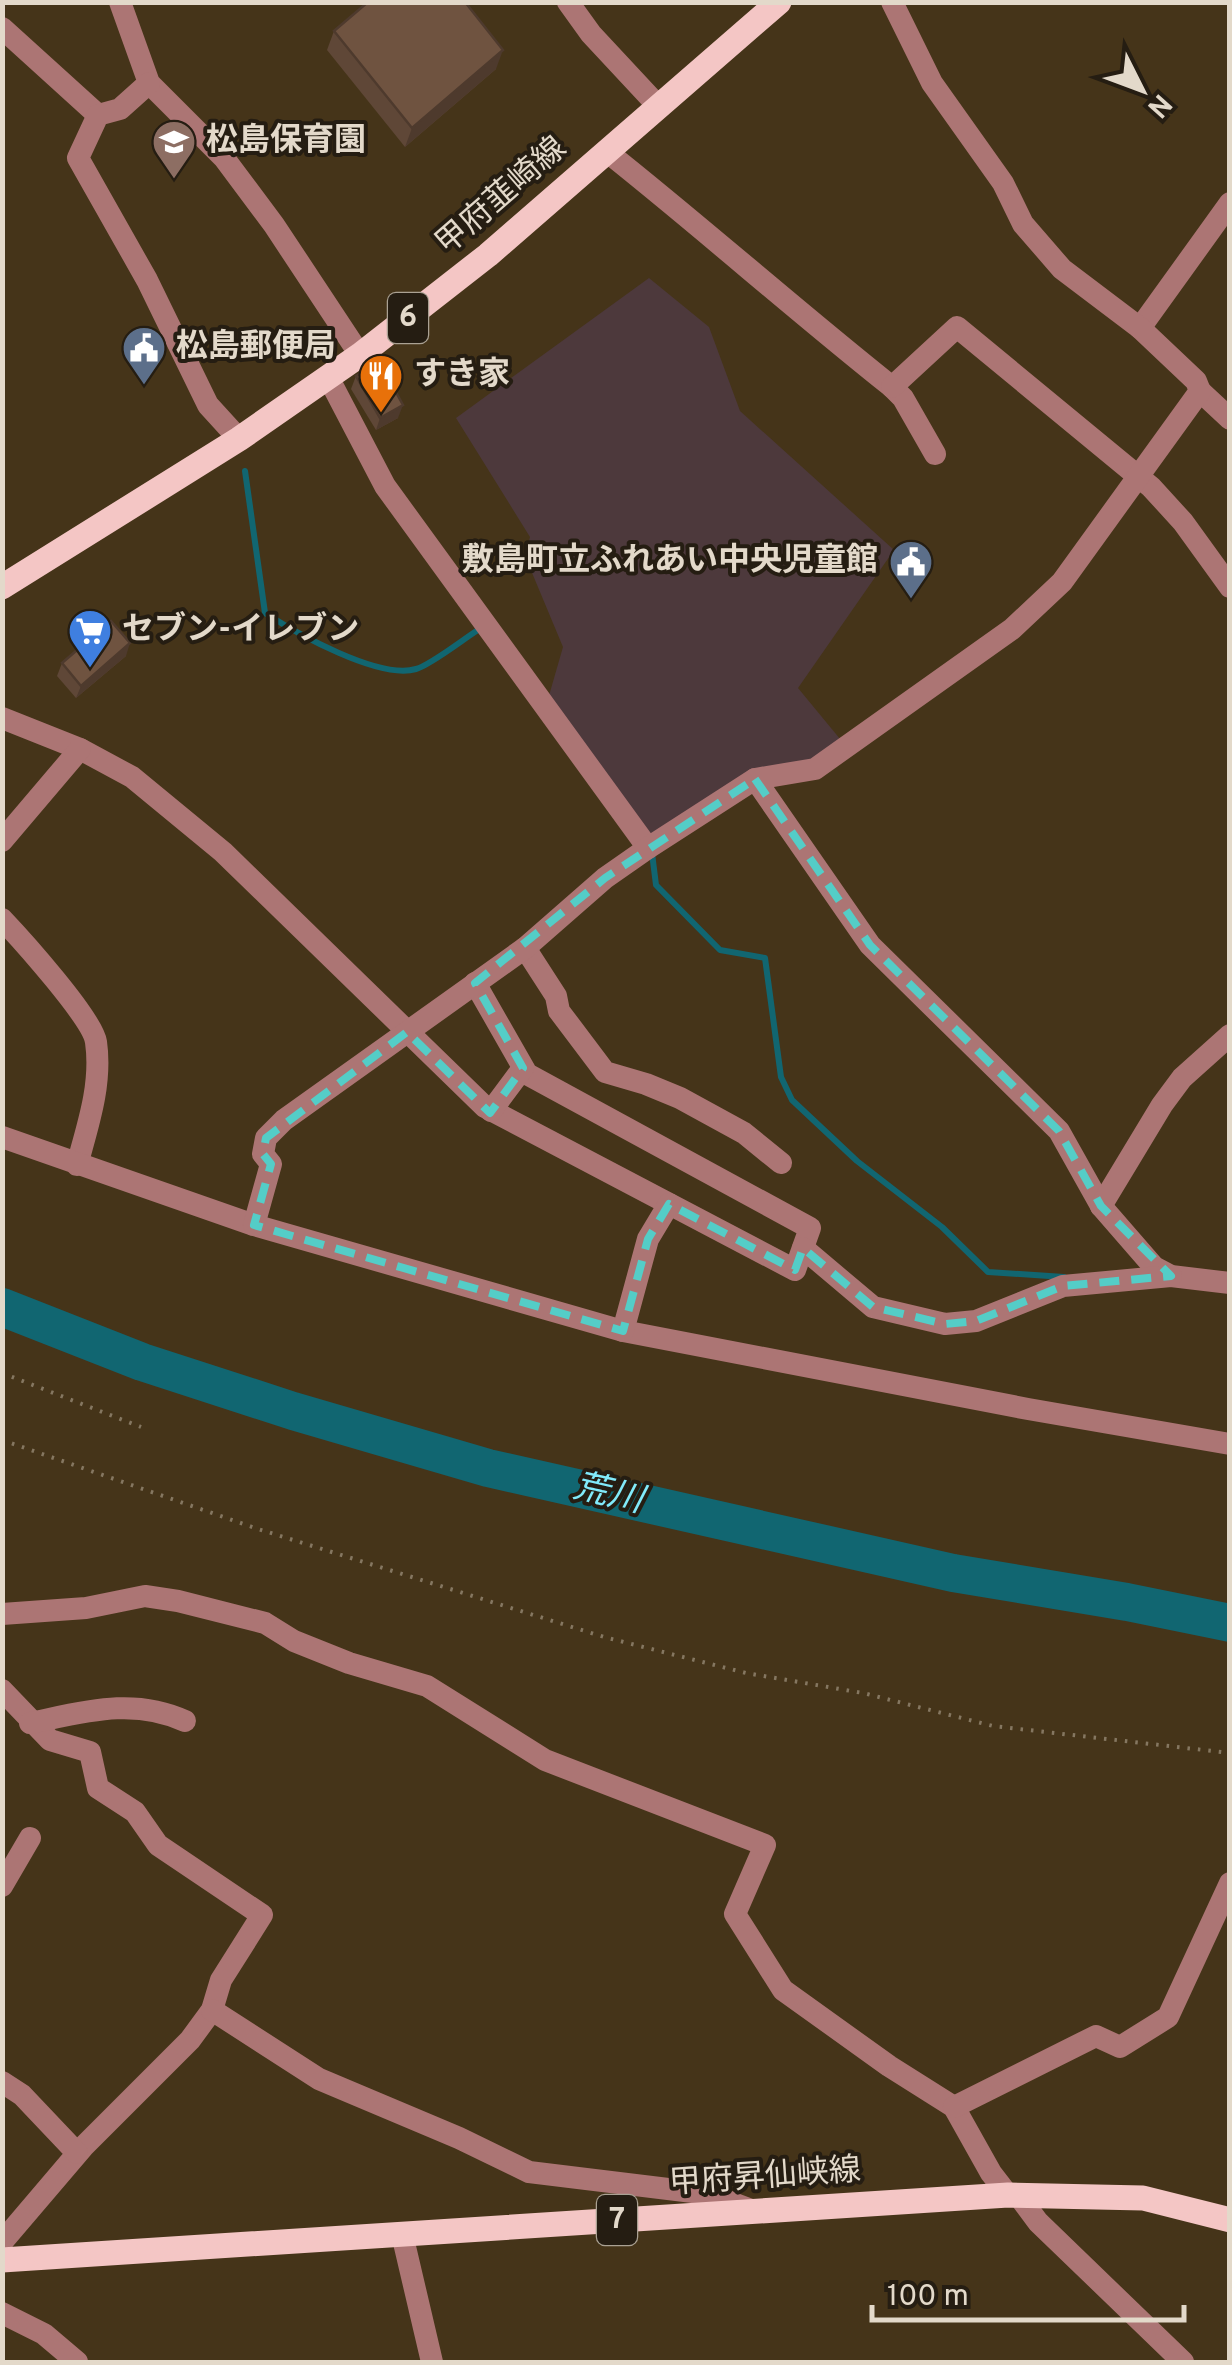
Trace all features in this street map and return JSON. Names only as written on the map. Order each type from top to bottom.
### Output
[{"type":"main road","name":"甲府韮崎線","points":[[2,588],[238,439],[360,355],[488,254],[779,2]]},
{"type":"main road","name":"甲府昇仙峡線","points":[[2,2260],[1013,2195],[1143,2198],[1230,2220]]},
{"type":"street","points":[[120,2],[149,84],[224,158],[274,225],[360,355]]},
{"type":"street","points":[[568,2],[591,34],[659,107]]},
{"type":"street","points":[[892,2],[932,83],[1003,182],[1023,224],[1062,269],[1140,328],[1196,380],[1200,391],[1230,419]]},
{"type":"street","points":[[2,28],[98,115]]},
{"type":"street","points":[[149,84],[120,109],[98,115],[78,158],[147,280],[208,405],[238,439]]},
{"type":"street","points":[[606,151],[715,237],[788,304],[892,387],[903,398],[936,454]]},
{"type":"street","points":[[1140,328],[1230,203]]},
{"type":"street","points":[[892,387],[956,326],[1137,475],[1184,522],[1230,587]]},
{"type":"street","points":[[328,378],[385,486],[648,848]]},
{"type":"street","points":[[254,1226],[271,1164],[262,1154],[266,1138],[284,1120],[525,948],[605,878],[648,848],[755,780],[815,769],[1012,628],[1062,582],[1200,391]]},
{"type":"street","points":[[2,718],[80,750],[132,777],[223,852],[492,1111],[796,1270],[810,1228],[527,1074],[476,983]]},
{"type":"street","points":[[2,841],[80,750]]},
{"type":"street","points":[[755,780],[870,946],[1059,1132],[1100,1206],[1154,1267],[1171,1276]]},
{"type":"street","points":[[2,919],[44,964],[96,1038],[94,1103],[77,1165]]},
{"type":"street","points":[[525,948],[556,996],[560,1011],[604,1072],[680,1098],[744,1133],[781,1163]]},
{"type":"street","points":[[1100,1206],[1182,1078],[1230,1034]]},
{"type":"street","points":[[492,1111],[523,1068]]},
{"type":"street","points":[[2,1137],[254,1226],[623,1331],[1230,1444]]},
{"type":"street","points":[[623,1331],[648,1239],[669,1204]]},
{"type":"street","points":[[803,1248],[873,1307],[945,1324],[976,1321],[1063,1286],[1171,1276],[1230,1283]]},
{"type":"street","points":[[2,1614],[86,1608],[145,1596],[265,1623],[294,1641],[349,1663],[428,1686],[546,1760],[766,1845],[734,1914],[782,1990],[888,2066],[954,2107],[992,2173],[1183,2362]]},
{"type":"street","points":[[2,1690],[50,1740],[90,1752],[98,1788],[135,1812],[158,1845],[262,1915],[221,1980],[212,2010],[190,2040],[78,2153],[2,2242]]},
{"type":"street","points":[[30,1722],[136,1706],[162,1710],[185,1721]]},
{"type":"street","points":[[2,1886],[30,1838]]},
{"type":"street","points":[[954,2107],[1096,2036],[1120,2047],[1168,2017],[1230,1883]]},
{"type":"street","points":[[212,2010],[319,2079],[529,2172],[709,2194],[754,2211]]},
{"type":"street","points":[[2,2082],[22,2094],[78,2153]]},
{"type":"street","points":[[402,2234],[432,2362]]},
{"type":"street","points":[[2,2313],[44,2334],[77,2362]]},
{"type":"path","points":[[2,1373],[142,1427]]},
{"type":"path","points":[[2,1440],[258,1529],[604,1638],[746,1673],[863,1693],[993,1726],[1230,1753]]},
{"type":"highlighted area","points":[[755,779],[870,945],[1059,1131],[1101,1206],[1171,1276],[1063,1286],[976,1321],[945,1324],[873,1307],[803,1248],[795,1270],[669,1204],[648,1239],[623,1331],[254,1225],[271,1164],[263,1154],[266,1138],[407,1032],[490,1113],[523,1068],[475,983],[605,878]]},
{"type":"shaded area","points":[[649,278],[709,327],[740,411],[894,550],[798,688],[845,745],[815,769],[755,780],[648,848],[546,706],[563,647],[525,556],[530,537],[456,418]]},
{"type":"building","points":[[368,2],[465,2],[503,50],[412,128],[334,31]]},
{"type":"building","points":[[376,365],[387,389],[392,385],[403,405],[380,418],[356,376]]},
{"type":"building","points":[[111,621],[130,643],[81,686],[62,663]]},
{"type":"waterway","points":[[245,471],[265,613],[338,653],[400,671],[416,669],[439,657],[481,628]]},
{"type":"waterway","points":[[652,853],[656,885],[720,950],[765,958],[781,1077],[792,1100],[857,1161],[942,1227],[988,1272],[1064,1277]]},
{"type":"waterway","name":"荒川","points":[[2,1307],[142,1362],[488,1468],[953,1573],[1230,1623]]},
{"type":"place","name":"松島保育園","points":[[174,180]]},
{"type":"place","name":"松島郵便局","points":[[144,386]]},
{"type":"place","name":"すき家","points":[[381,414]]},
{"type":"place","name":"敷島町立ふれあい中央児童館","points":[[911,600]]},
{"type":"place","name":"セブン-イレブン","points":[[90,669]]}]
